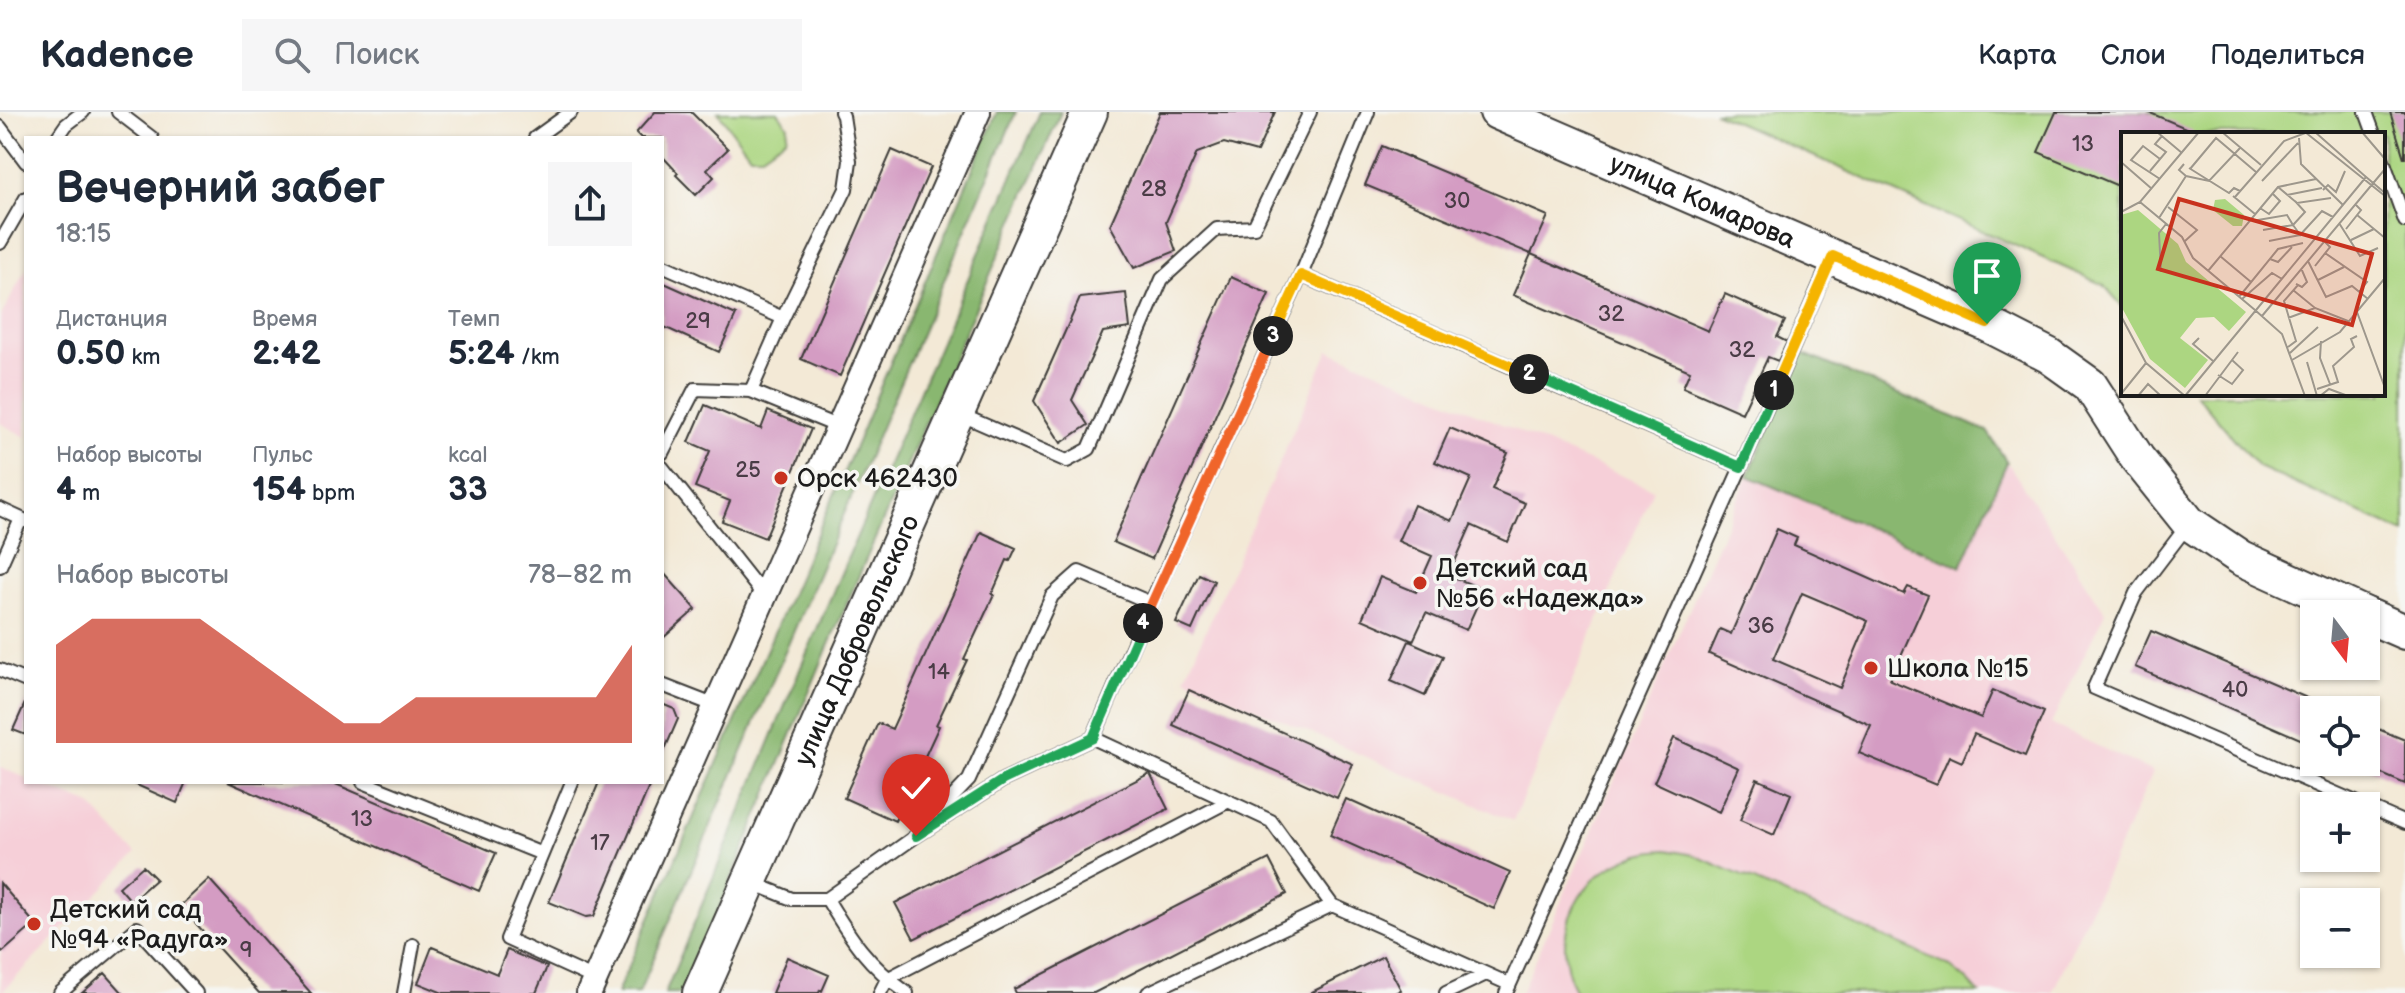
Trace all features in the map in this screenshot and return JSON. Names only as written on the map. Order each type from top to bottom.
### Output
[{"type":"street","points":[[592,986],[978,112]]},
{"type":"street","name":"улица Добровольского","points":[[700,993],[1090,112]]},
{"type":"street","name":"улица Комарова","points":[[1497,112],[1833,256],[1987,324],[2048,355],[2090,385],[2137,458],[2189,523],[2241,558],[2334,600]]},
{"type":"street","name":"улица Комарова","points":[[2380,621],[2405,632]]},
{"type":"lane","points":[[57,136],[65,112]]},
{"type":"lane","points":[[58,136],[83,112]]},
{"type":"lane","points":[[118,112],[149,136]]},
{"type":"lane","points":[[538,136],[571,112]]},
{"type":"lane","points":[[751,391],[846,189],[850,161],[841,112]]},
{"type":"lane","points":[[957,413],[1067,461],[1089,449],[1162,279],[1217,229],[1254,227],[1310,112]]},
{"type":"lane","points":[[749,881],[792,899],[827,899],[1003,780],[1093,738],[1151,603],[1301,275],[1368,112]]},
{"type":"lane","points":[[2366,112],[2373,132]]},
{"type":"lane","points":[[0,127],[24,159]]},
{"type":"lane","points":[[2385,166],[2405,221]]},
{"type":"lane","points":[[0,243],[24,201]]},
{"type":"lane","points":[[1093,738],[1271,821],[1332,905],[1486,974],[1508,988],[1833,256]]},
{"type":"lane","points":[[664,266],[783,318]]},
{"type":"lane","points":[[1301,275],[1741,467]]},
{"type":"lane","points":[[664,449],[695,389],[751,391],[839,427]]},
{"type":"lane","points":[[664,470],[764,596]]},
{"type":"lane","points":[[0,509],[24,520],[0,566]]},
{"type":"lane","points":[[2189,523],[2136,593],[2094,688],[2334,792]]},
{"type":"lane","points":[[916,836],[969,780],[1052,596],[1079,572],[1151,603]]},
{"type":"lane","points":[[0,670],[24,680]]},
{"type":"lane","points":[[664,686],[716,706]]},
{"type":"lane","points":[[368,784],[542,854]]},
{"type":"lane","points":[[571,784],[507,939],[592,986]]},
{"type":"lane","points":[[880,993],[887,979],[1229,801]]},
{"type":"lane","points":[[2380,812],[2405,823]]},
{"type":"lane","points":[[827,899],[856,947],[887,979],[907,993]]},
{"type":"lane","points":[[1148,993],[1332,905]]},
{"type":"lane","points":[[60,993],[137,928],[196,993]]},
{"type":"lane","points":[[404,993],[413,945]]},
{"type":"lane","points":[[1446,993],[1486,974]]},
{"type":"shaded area","points":[[24,273],[24,436],[0,423],[0,318]]},
{"type":"shaded area","name":"Детский сад №56 «Надежда»","points":[[1329,350],[1653,489],[1513,821],[1185,678]]},
{"type":"shaded area","name":"Школа №15","points":[[1802,353],[1987,431],[2105,612],[2051,724],[2153,772],[2052,993],[1521,993]]},
{"type":"shaded area","name":"Детский сад №94 «Радуга»","points":[[0,767],[24,777],[24,784],[40,784],[91,805],[136,854],[1,993]]},
{"type":"green space","points":[[718,112],[778,112],[788,126],[786,138],[762,155],[750,155]]},
{"type":"green space","points":[[997,112],[1016,112],[639,993],[617,993],[857,442]]},
{"type":"green space","points":[[1040,112],[1061,112],[827,649],[684,993],[665,993],[811,643]]},
{"type":"green space","points":[[1714,112],[2405,112],[2405,533],[2258,467],[2198,396],[2385,396],[2385,132],[2121,132],[2121,305],[2104,285]]},
{"type":"green space","points":[[1802,353],[1987,431],[2007,462],[1961,567],[1748,476]]},
{"type":"green space","points":[[1666,850],[1694,855],[1948,965],[1979,993],[1576,993],[1567,967],[1565,942],[1570,918],[1580,896],[1596,878],[1616,864],[1639,854]]},
{"type":"building","points":[[655,112],[691,112],[728,149],[707,169],[714,177],[696,195],[664,158],[664,136],[639,136],[636,133]]},
{"type":"building","points":[[1160,112],[1275,112],[1257,152],[1224,143],[1197,153],[1166,222],[1176,251],[1134,268],[1110,225]]},
{"type":"building","points":[[2056,112],[2148,112],[2193,131],[2121,132],[2121,187],[2038,152]]},
{"type":"building","points":[[2390,112],[2405,112],[2405,158],[2404,158]]},
{"type":"building","points":[[1382,146],[1548,216],[1531,254],[1365,185]]},
{"type":"building","points":[[892,150],[931,167],[840,376],[801,359]]},
{"type":"building","points":[[1531,254],[1708,331],[1725,294],[1785,321],[1777,337],[1787,342],[1778,361],[1768,357],[1742,413],[1683,387],[1690,371],[1513,295]]},
{"type":"building","points":[[1231,277],[1269,294],[1152,559],[1113,542]]},
{"type":"building","points":[[664,283],[736,315],[719,352],[664,327]]},
{"type":"building","points":[[1126,293],[1130,328],[1103,332],[1072,400],[1088,425],[1061,443],[1034,401],[1080,298]]},
{"type":"building","points":[[705,405],[761,429],[768,411],[811,429],[765,538],[722,521],[730,501],[695,487],[710,451],[689,442]]},
{"type":"building","points":[[1450,428],[1508,453],[1492,489],[1525,503],[1508,542],[1471,525],[1449,575],[1484,590],[1466,630],[1426,613],[1413,641],[1362,619],[1380,577],[1416,592],[1432,556],[1398,541],[1414,505],[1452,521],[1471,478],[1435,462]]},
{"type":"building","points":[[1777,529],[1797,538],[1794,545],[1904,594],[1908,587],[1928,595],[1890,680],[1981,718],[1993,690],[2044,712],[2025,756],[1974,734],[1962,762],[1949,756],[1936,785],[1859,753],[1871,725],[1709,654],[1720,629],[1731,634]],"holes":[[[1802,593],[1868,621],[1840,688],[1773,659]]]},
{"type":"building","points":[[981,532],[1016,548],[1010,561],[1007,560],[964,659],[967,660],[936,725],[939,726],[895,821],[844,798],[878,723],[892,729]]},
{"type":"building","points":[[664,573],[696,609],[664,637]]},
{"type":"building","points":[[1199,574],[1214,581],[1192,630],[1176,623]]},
{"type":"building","points":[[2151,631],[2302,696],[2300,739],[2135,667]]},
{"type":"building","points":[[1409,641],[1443,656],[1425,696],[1391,681]]},
{"type":"building","points":[[1189,690],[1353,764],[1337,798],[1173,725]]},
{"type":"building","points":[[24,705],[24,734],[13,730]]},
{"type":"building","points":[[664,705],[674,709],[678,719],[664,751]]},
{"type":"building","points":[[2380,730],[2405,740],[2405,784],[2380,773]]},
{"type":"building","points":[[1674,738],[1739,768],[1719,812],[1654,782]]},
{"type":"building","points":[[1150,773],[1168,809],[914,939],[895,903]]},
{"type":"building","points":[[1757,779],[1791,794],[1774,835],[1740,820]]},
{"type":"building","points":[[134,784],[185,784],[177,803]]},
{"type":"building","points":[[233,784],[336,784],[496,853],[479,891]]},
{"type":"building","points":[[598,784],[650,784],[594,916],[586,917],[549,902]]},
{"type":"building","points":[[1346,799],[1510,873],[1494,909],[1330,835]]},
{"type":"building","points":[[1269,859],[1287,894],[1094,993],[1016,993],[1014,989]]},
{"type":"building","points":[[143,866],[156,879],[131,901],[119,887]]},
{"type":"building","points":[[209,879],[311,993],[259,993],[180,906]]},
{"type":"building","points":[[0,883],[35,924],[3,952],[0,949]]},
{"type":"building","points":[[432,947],[497,974],[507,950],[547,967],[536,993],[443,993],[418,983]]},
{"type":"building","points":[[1383,956],[1401,990],[1395,993],[1310,993]]},
{"type":"building","points":[[787,957],[829,975],[822,991],[772,993]]},
{"type":"building","points":[[105,973],[123,993],[82,993]]},
{"type":"place","name":"Орск 462430","points":[[781,478]]},
{"type":"place","name":"Детский сад №56 «Надежда»","points":[[1420,583]]},
{"type":"place","name":"Школа №15","points":[[1871,668]]},
{"type":"place","name":"Детский сад №94 «Радуга»","points":[[34,924]]},
{"type":"route","points":[[916,836],[1003,780],[1093,738],[1151,603],[1301,275],[1741,467],[1833,256],[1987,324]]}]
